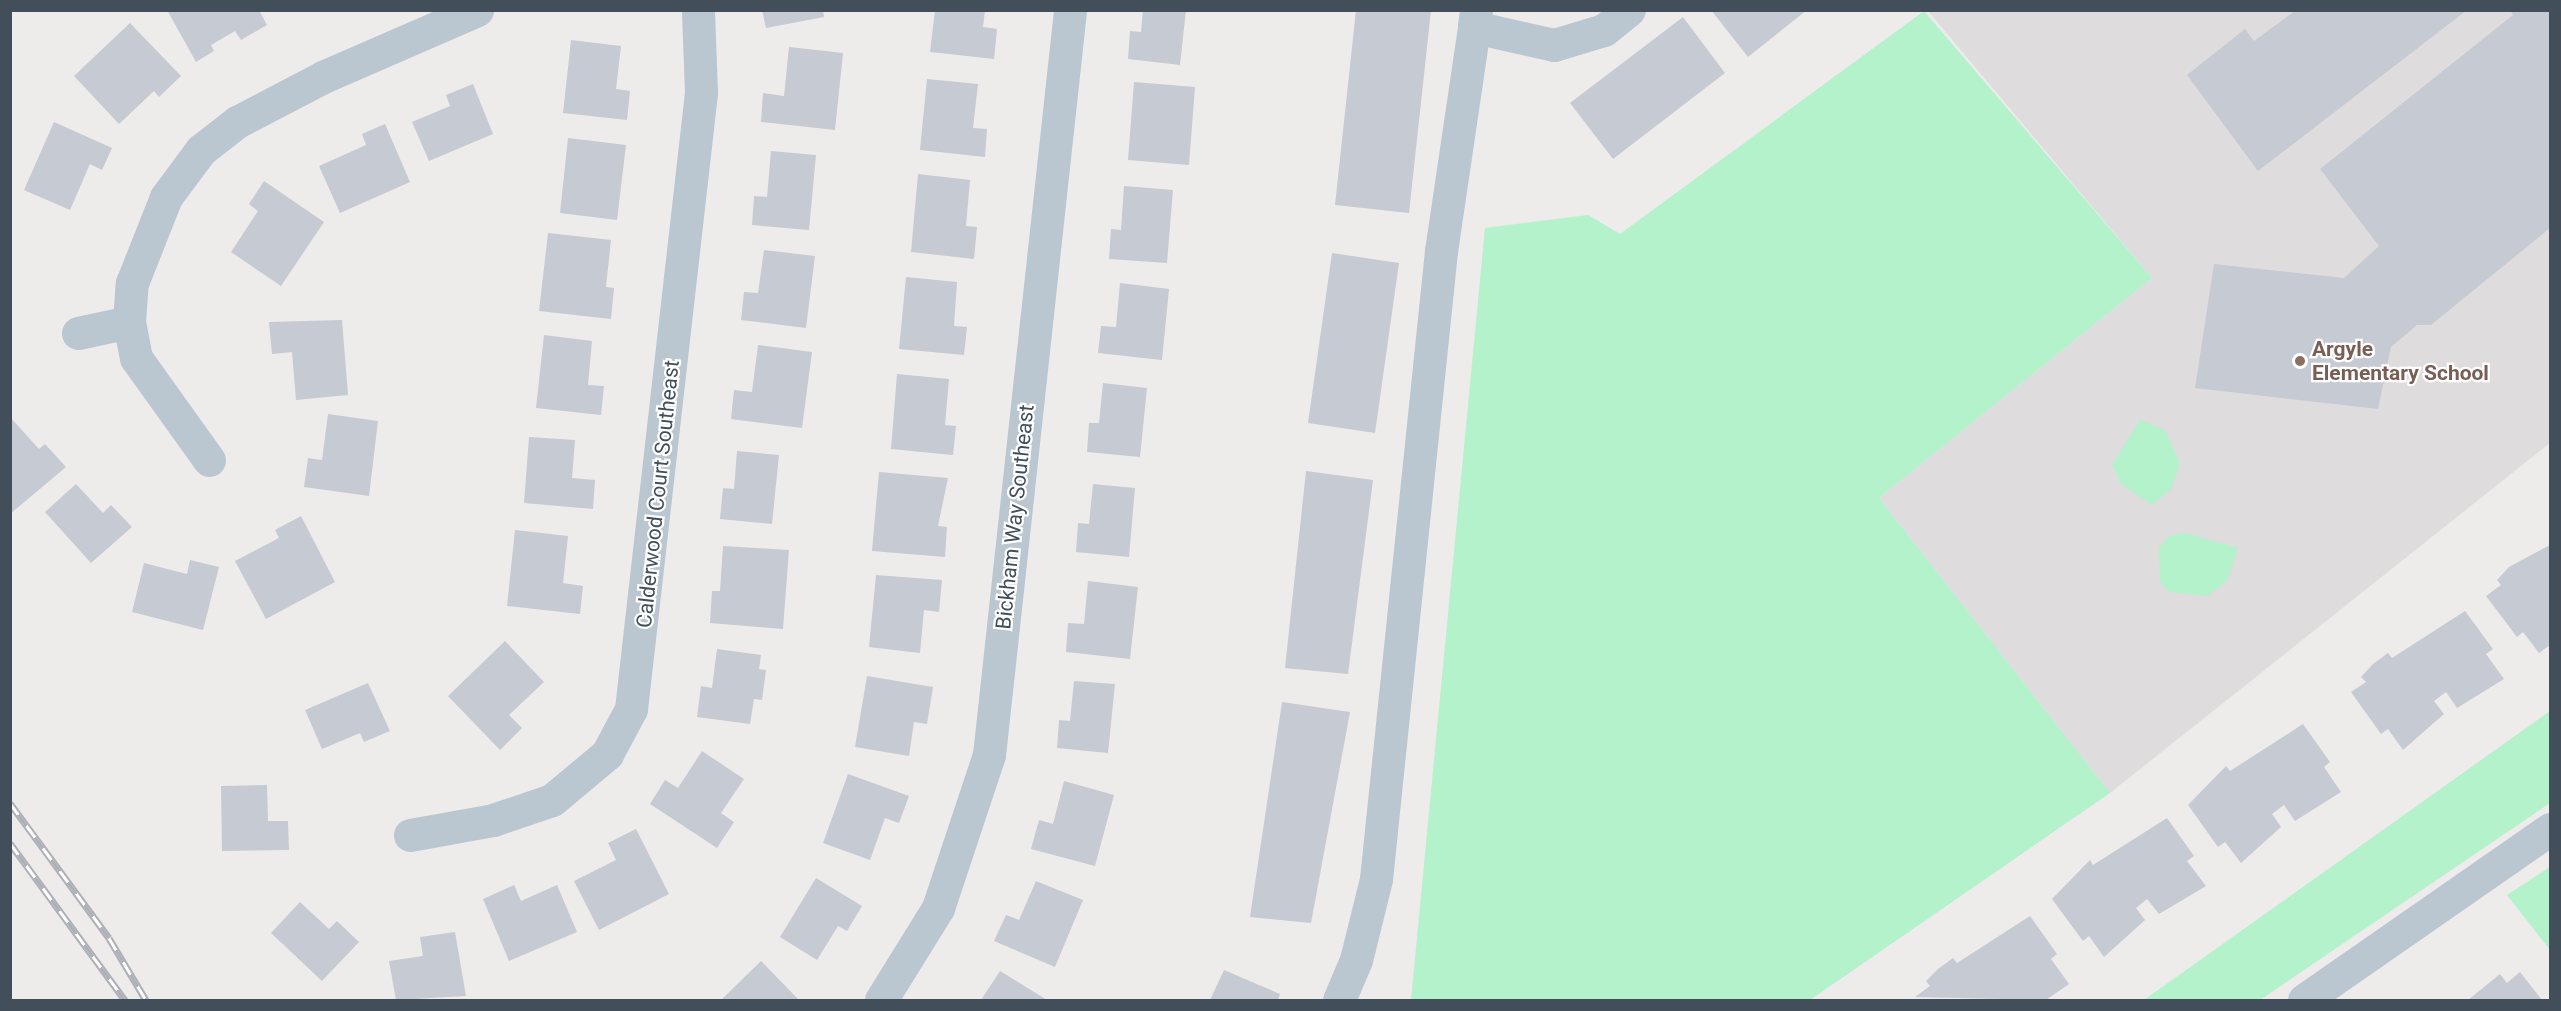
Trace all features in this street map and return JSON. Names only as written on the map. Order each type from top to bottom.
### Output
[{"type":"street","points":[[209,460],[136,358],[129,322],[132,283],[166,197],[201,150],[237,122],[296,90],[477,10]]},
{"type":"street","name":"Calderwood Court Southeast","points":[[410,835],[493,820],[552,800],[607,754],[631,709],[701,93],[703,44],[698,10]]},
{"type":"street","name":"Bickham Way Southeast","points":[[881,1000],[938,908],[989,755],[1070,10]]},
{"type":"street","points":[[1339,1000],[1356,960],[1376,879],[1441,251],[1475,19],[1554,45],[1604,30],[1629,10]]},
{"type":"street","points":[[78,333],[129,322]]},
{"type":"street","points":[[2304,1000],[2550,829]]},
{"type":"shaded area","name":"Argyle Elementary School","points":[[1928,11],[2550,11],[2550,443],[2110,793],[1879,498],[2152,278]]},
{"type":"green space","points":[[1924,11],[2152,278],[1879,498],[2110,793],[1810,1000],[1411,1000],[1485,228],[1588,215],[1620,234]]},
{"type":"green space","points":[[2140,420],[2165,430],[2180,464],[2171,489],[2152,505],[2121,484],[2112,465]]},
{"type":"green space","points":[[2186,533],[2238,548],[2227,581],[2208,596],[2169,592],[2160,582],[2159,548],[2169,536]]},
{"type":"green space","points":[[2550,711],[2550,803],[2260,1000],[2144,1000]]},
{"type":"green space","points":[[2550,867],[2550,950],[2507,895]]},
{"type":"building","points":[[167,10],[259,10],[267,25],[241,40],[235,31],[211,45],[214,51],[196,62]]},
{"type":"building","points":[[762,10],[823,10],[824,17],[766,28]]},
{"type":"building","points":[[935,10],[985,10],[983,27],[997,29],[994,59],[930,52]]},
{"type":"building","points":[[1143,10],[1186,10],[1180,65],[1128,59],[1130,31],[1141,32]]},
{"type":"building","points":[[1356,10],[1431,10],[1409,213],[1335,205]]},
{"type":"building","points":[[1711,10],[1807,10],[1748,57]]},
{"type":"building","points":[[2296,10],[2467,10],[2258,171],[2187,75],[2245,29],[2254,41]]},
{"type":"building","points":[[2510,10],[2550,10],[2550,228],[2431,325],[2417,325],[2391,347],[2378,409],[2195,388],[2214,264],[2344,278],[2379,246],[2320,169],[2513,15]]},
{"type":"building","points":[[1683,17],[1725,73],[1613,159],[1570,103]]},
{"type":"building","points":[[130,23],[181,76],[159,97],[154,91],[119,124],[74,76]]},
{"type":"building","points":[[571,40],[621,46],[616,89],[630,91],[627,120],[563,113]]},
{"type":"building","points":[[789,47],[843,53],[835,130],[761,122],[763,93],[784,96]]},
{"type":"building","points":[[927,79],[978,84],[973,128],[987,129],[985,157],[920,150]]},
{"type":"building","points":[[1134,82],[1195,87],[1189,165],[1128,160]]},
{"type":"building","points":[[473,84],[493,134],[429,161],[412,122],[450,106],[446,95]]},
{"type":"building","points":[[54,122],[112,148],[102,170],[90,164],[70,210],[24,190]]},
{"type":"building","points":[[385,124],[410,182],[340,213],[319,166],[366,145],[362,134]]},
{"type":"building","points":[[568,138],[626,145],[617,220],[560,213]]},
{"type":"building","points":[[771,151],[816,155],[809,230],[752,225],[754,196],[767,197]]},
{"type":"building","points":[[918,174],[970,180],[966,226],[977,227],[974,259],[911,252]]},
{"type":"building","points":[[264,181],[324,222],[281,286],[231,252],[258,211],[249,204]]},
{"type":"building","points":[[1124,186],[1173,190],[1167,263],[1109,259],[1111,229],[1121,230]]},
{"type":"building","points":[[548,233],[611,240],[606,287],[614,288],[611,319],[539,311]]},
{"type":"building","points":[[764,250],[815,256],[806,328],[741,320],[744,292],[758,293]]},
{"type":"building","points":[[1332,253],[1399,263],[1375,433],[1308,423]]},
{"type":"building","points":[[906,277],[957,282],[954,326],[967,327],[964,355],[899,349]]},
{"type":"building","points":[[1120,283],[1169,289],[1162,360],[1098,353],[1101,326],[1116,327]]},
{"type":"building","points":[[342,320],[348,395],[296,400],[292,352],[272,354],[269,322]]},
{"type":"building","points":[[544,335],[592,341],[588,385],[604,386],[601,415],[536,408]]},
{"type":"building","points":[[758,345],[812,352],[802,428],[731,419],[734,390],[752,392]]},
{"type":"building","points":[[897,374],[949,379],[945,425],[956,426],[953,455],[891,449]]},
{"type":"building","points":[[1103,383],[1147,388],[1140,457],[1087,452],[1089,423],[1099,423]]},
{"type":"building","points":[[328,414],[378,421],[369,496],[304,487],[308,458],[322,460]]},
{"type":"building","points":[[10,417],[39,449],[45,444],[66,467],[10,514]]},
{"type":"building","points":[[529,437],[575,440],[572,478],[595,480],[593,509],[524,503]]},
{"type":"building","points":[[737,451],[779,455],[772,524],[720,519],[723,488],[734,489]]},
{"type":"building","points":[[1306,471],[1373,480],[1348,674],[1285,668]]},
{"type":"building","points":[[879,472],[948,478],[938,526],[947,527],[945,557],[872,551]]},
{"type":"building","points":[[76,484],[103,513],[111,505],[132,527],[91,563],[45,512]]},
{"type":"building","points":[[1093,484],[1135,488],[1129,557],[1076,552],[1078,523],[1089,524]]},
{"type":"building","points":[[301,516],[335,582],[266,619],[235,561],[279,538],[275,530]]},
{"type":"building","points":[[515,530],[568,536],[563,583],[583,586],[580,614],[507,606]]},
{"type":"building","points":[[2550,545],[2550,645],[2539,653],[2523,632],[2517,637],[2486,596],[2501,585],[2497,580],[2509,567]]},
{"type":"building","points":[[723,546],[789,550],[783,629],[710,623],[712,591],[720,591]]},
{"type":"building","points":[[190,560],[219,567],[203,630],[132,612],[144,563],[187,574]]},
{"type":"building","points":[[876,575],[942,580],[939,612],[924,610],[920,653],[869,647]]},
{"type":"building","points":[[1088,581],[1138,587],[1130,659],[1066,652],[1068,623],[1084,624]]},
{"type":"building","points":[[2465,611],[2493,649],[2486,654],[2504,679],[2457,708],[2446,692],[2434,701],[2444,714],[2403,750],[2388,729],[2381,734],[2351,692],[2366,682],[2361,677],[2388,653],[2392,658]]},
{"type":"building","points":[[505,641],[544,682],[509,715],[522,728],[500,750],[448,696]]},
{"type":"building","points":[[717,649],[761,655],[759,669],[766,670],[762,700],[754,699],[750,724],[697,717],[701,686],[712,688]]},
{"type":"building","points":[[867,676],[933,687],[927,724],[914,722],[909,756],[855,747]]},
{"type":"building","points":[[1074,681],[1115,684],[1108,753],[1057,748],[1059,720],[1070,721]]},
{"type":"building","points":[[368,683],[390,731],[364,742],[360,733],[322,749],[305,710]]},
{"type":"building","points":[[1282,702],[1350,712],[1311,923],[1250,917]]},
{"type":"building","points":[[2303,724],[2330,762],[2324,767],[2341,792],[2295,821],[2284,805],[2272,814],[2281,827],[2241,863],[2225,842],[2218,847],[2188,805],[2226,766],[2230,771]]},
{"type":"building","points":[[702,751],[744,779],[721,813],[734,822],[717,848],[650,804],[665,780],[678,788]]},
{"type":"building","points":[[848,774],[909,796],[899,823],[885,818],[870,860],[823,843]]},
{"type":"building","points":[[1064,781],[1114,795],[1095,866],[1031,849],[1039,820],[1053,824]]},
{"type":"building","points":[[267,785],[268,821],[288,821],[289,850],[222,851],[221,786]]},
{"type":"building","points":[[2167,818],[2194,856],[2187,861],[2206,886],[2159,914],[2147,899],[2136,908],[2145,920],[2104,957],[2089,936],[2083,941],[2052,899],[2090,860],[2093,865]]},
{"type":"building","points":[[636,829],[669,894],[599,930],[574,881],[616,860],[608,843]]},
{"type":"building","points":[[816,878],[862,906],[847,931],[838,926],[817,960],[780,937]]},
{"type":"building","points":[[1036,881],[1083,900],[1055,967],[994,941],[1006,915],[1019,920]]},
{"type":"building","points":[[514,885],[521,901],[557,885],[577,932],[509,961],[483,899]]},
{"type":"building","points":[[300,902],[329,929],[337,921],[359,942],[322,981],[271,933]]},
{"type":"building","points":[[2030,916],[2057,954],[2051,959],[2069,984],[2046,1000],[1915,997],[1930,986],[1926,981],[1953,958],[1957,963]]},
{"type":"building","points":[[455,932],[466,996],[396,1000],[389,961],[423,956],[420,937]]},
{"type":"building","points":[[761,961],[798,999],[721,1000]]},
{"type":"building","points":[[1224,970],[1280,994],[1278,1000],[1210,1000]]},
{"type":"building","points":[[1000,971],[1047,1000],[981,1000]]},
{"type":"building","points":[[2520,972],[2542,1000],[2468,1000],[2500,974],[2507,983]]},
{"type":"railway","points":[[10,803],[109,938],[146,1000]]},
{"type":"railway","points":[[10,843],[125,1000]]},
{"type":"place","name":"Argyle Elementary School","points":[[2300,361]]}]
